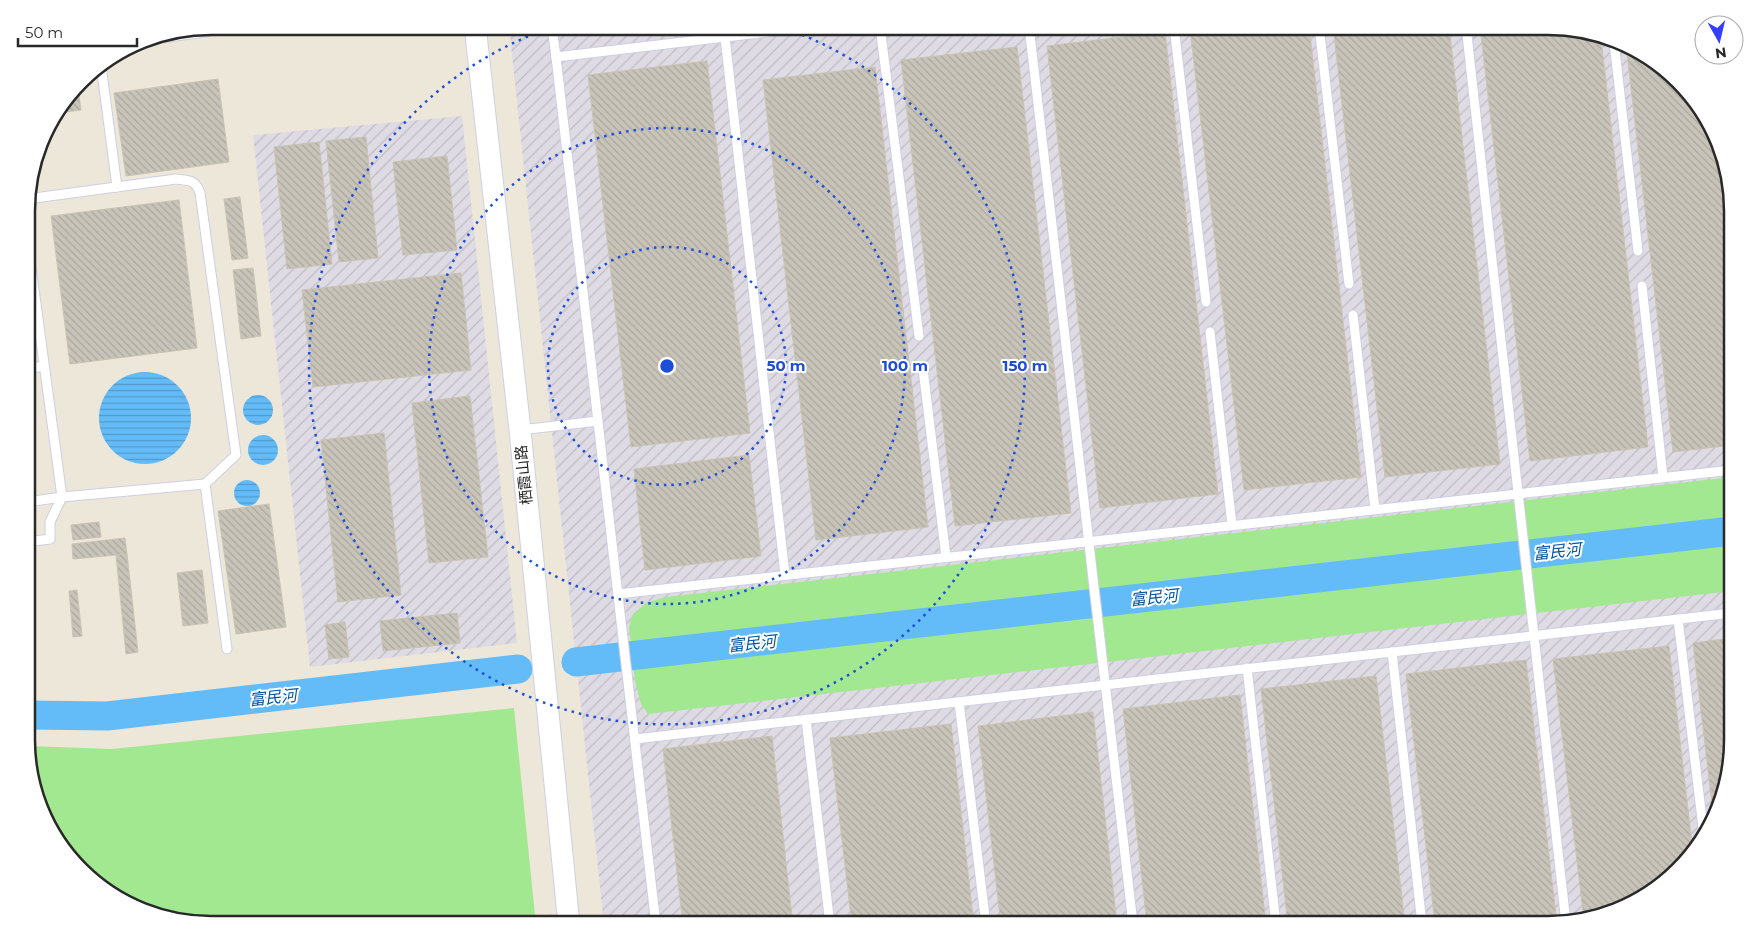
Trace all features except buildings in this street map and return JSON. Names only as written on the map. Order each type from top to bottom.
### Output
[{"type":"street","name":"栖霞山路","points":[[476,35],[520,430],[568,916]]},
{"type":"lane","points":[[553,35],[655,916]]},
{"type":"lane","points":[[556,57],[742,35]]},
{"type":"lane","points":[[881,35],[919,336]]},
{"type":"lane","points":[[1030,35],[1132,916]]},
{"type":"lane","points":[[1175,35],[1206,302]]},
{"type":"lane","points":[[1319,35],[1349,284]]},
{"type":"lane","points":[[1467,35],[1565,915]]},
{"type":"lane","points":[[725,37],[785,575]]},
{"type":"lane","points":[[1615,48],[1638,251]]},
{"type":"lane","points":[[102,73],[117,187]]},
{"type":"lane","points":[[35,198],[176,179],[189,180],[197,185],[200,192],[236,455],[205,484],[35,501]]},
{"type":"lane","points":[[1642,286],[1663,477]]},
{"type":"lane","points":[[35,298],[62,497],[50,522],[50,539],[35,541]]},
{"type":"lane","points":[[1352,316],[1375,509]]},
{"type":"lane","points":[[1210,332],[1232,525]]},
{"type":"lane","points":[[35,368],[44,366]]},
{"type":"lane","points":[[923,370],[946,557]]},
{"type":"lane","points":[[520,430],[598,421]]},
{"type":"lane","points":[[618,594],[1724,471]]},
{"type":"lane","points":[[205,484],[227,649]]},
{"type":"lane","points":[[635,739],[1724,614]]},
{"type":"lane","points":[[1678,619],[1703,824]]},
{"type":"lane","points":[[1392,652],[1421,916]]},
{"type":"lane","points":[[1248,668],[1275,916]]},
{"type":"lane","points":[[959,702],[985,916]]},
{"type":"lane","points":[[806,719],[829,916]]},
{"type":"shaded area","points":[[510,35],[1559,35],[1582,38],[1626,53],[1655,71],[1688,104],[1711,144],[1721,177],[1724,200],[1724,751],[1721,774],[1706,818],[1688,847],[1655,880],[1615,903],[1582,913],[1559,916],[603,916]]},
{"type":"shaded area","points":[[462,116],[517,643],[310,667],[253,135]]},
{"type":"green space","points":[[1724,478],[1724,592],[648,714],[641,704],[635,681],[629,627],[633,614],[648,602],[666,597]]},
{"type":"green space","points":[[514,708],[535,916],[200,916],[177,913],[144,903],[104,880],[71,847],[48,807],[38,774],[35,746],[112,749]]},
{"type":"water","points":[[145,372],[163,376],[177,386],[187,400],[191,418],[187,436],[177,450],[163,460],[145,464],[127,460],[113,450],[103,436],[99,418],[103,400],[113,386],[127,376]]},
{"type":"water","points":[[258,395],[269,399],[273,410],[269,421],[258,425],[247,421],[243,410],[247,399]]},
{"type":"water","points":[[263,435],[274,439],[278,450],[274,461],[263,465],[252,461],[248,450],[252,439]]},
{"type":"water","points":[[247,480],[256,484],[260,493],[256,502],[247,506],[238,502],[234,493],[238,484]]},
{"type":"waterway","name":"富民河","points":[[576,662],[1724,532]]},
{"type":"waterway","name":"富民河","points":[[35,715],[107,716],[518,669]]}]
